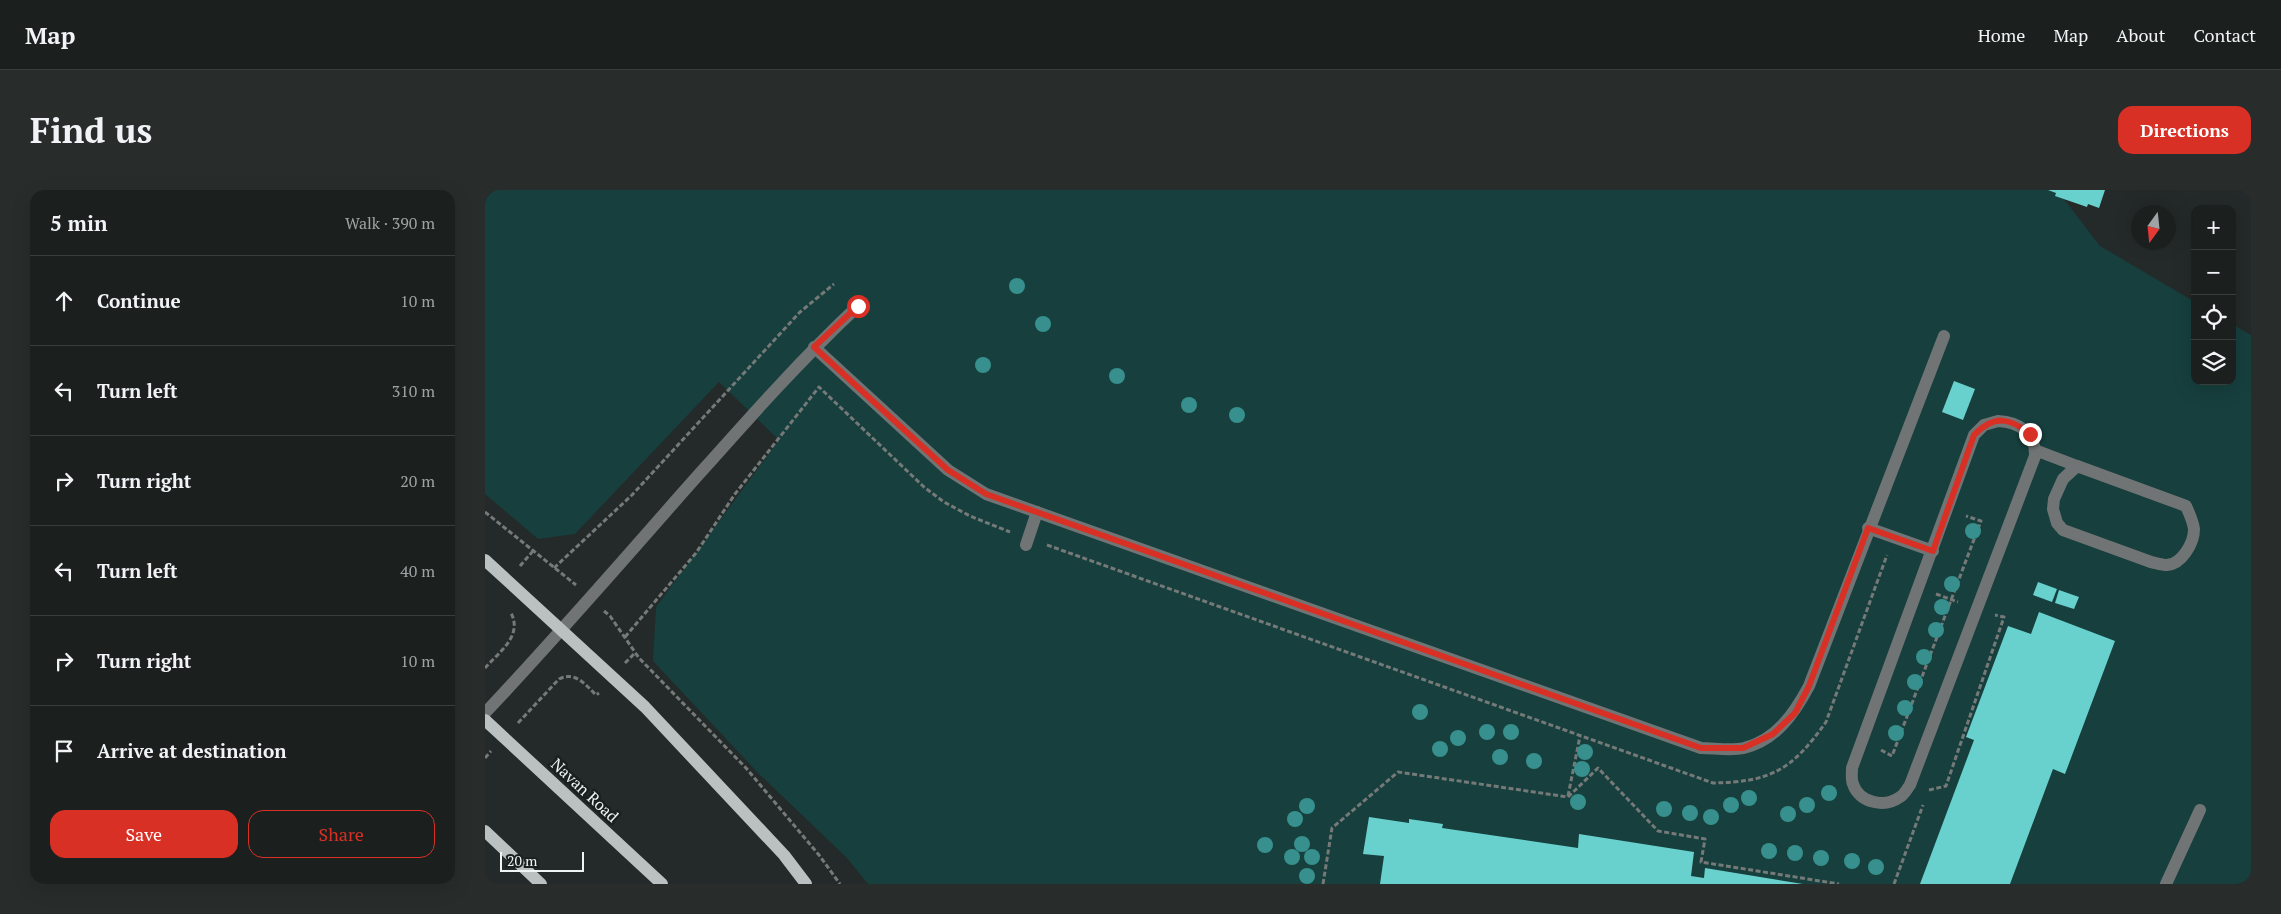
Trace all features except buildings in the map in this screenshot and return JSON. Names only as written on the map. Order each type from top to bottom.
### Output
[{"type":"main road","points":[[485,560],[639,701],[785,855],[806,884]]},
{"type":"main road","name":"Navan Road","points":[[485,720],[662,884]]},
{"type":"main road","points":[[485,831],[541,884]]},
{"type":"street","points":[[485,713],[562,630],[761,403],[814,347],[858,306]]},
{"type":"street","points":[[814,347],[948,470],[986,494],[1701,748],[1743,748],[1773,734],[1795,713],[1809,686],[1868,528],[1944,336]]},
{"type":"street","points":[[1998,420],[2017,424],[2030,434],[2035,456],[1910,785],[1901,797],[1887,804],[1871,801],[1861,796],[1853,784],[1852,768],[1948,509],[1974,435],[1984,425],[1998,420]]},
{"type":"street","points":[[2035,450],[2186,506],[2192,518],[2194,530],[2185,554],[2180,560],[2166,565],[2151,562],[2063,530],[2054,517],[2054,499],[2063,479],[2077,466]]},
{"type":"street","points":[[1026,545],[1037,512]]},
{"type":"street","points":[[1868,528],[1933,551]]},
{"type":"street","points":[[2167,884],[2200,810]]},
{"type":"path","points":[[554,568],[632,495],[801,312],[834,284]]},
{"type":"path","points":[[1862,741],[1893,756],[1981,522],[1948,509]]},
{"type":"path","points":[[485,512],[610,616],[635,653],[746,768],[819,855],[840,884]]},
{"type":"path","points":[[518,568],[533,551]]},
{"type":"path","points":[[485,668],[513,637],[515,620],[505,608]]},
{"type":"path","points":[[623,666],[635,653]]},
{"type":"path","points":[[512,729],[559,679],[571,676],[579,679],[596,695],[601,690]]},
{"type":"path","points":[[1568,797],[1581,736]]},
{"type":"path","points":[[485,758],[492,751]]},
{"type":"path","points":[[1568,797],[1598,768],[1658,831],[1705,840],[1701,862],[1839,884]]},
{"type":"path","points":[[1323,884],[1332,828],[1398,772],[1568,797]]},
{"type":"shaded area","points":[[485,190],[2057,190],[2100,246],[2191,300],[2191,385],[2236,385],[2236,326],[2251,335],[2251,884],[868,884],[847,858],[759,774],[653,661],[656,607],[779,440],[719,382],[575,534],[538,539],[485,494]]},
{"type":"route","points":[[858,306],[814,347],[849,377],[948,470],[986,494],[1701,748],[1743,748],[1773,734],[1795,713],[1809,686],[1868,528],[1933,551],[1974,435],[1984,425],[1998,420],[2017,424],[2030,434]]}]
